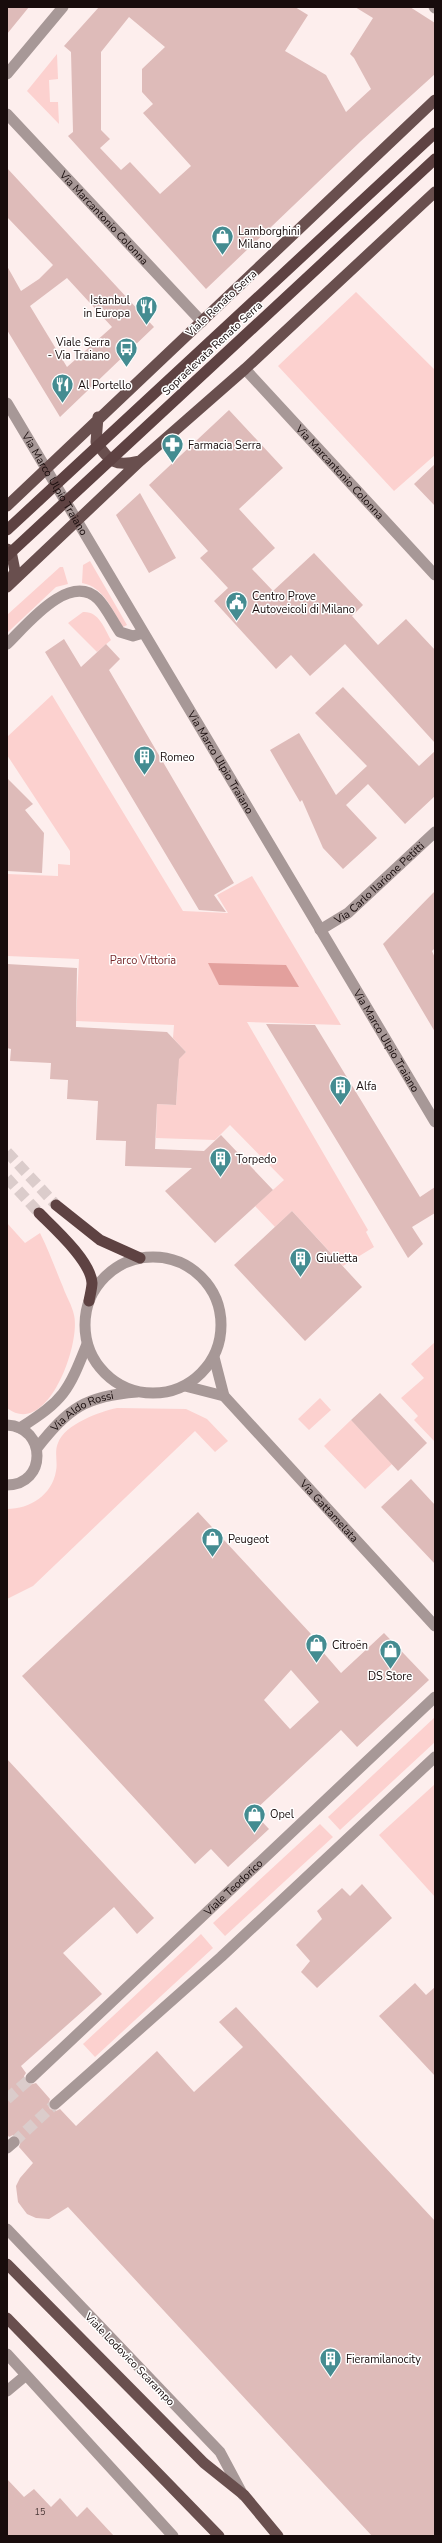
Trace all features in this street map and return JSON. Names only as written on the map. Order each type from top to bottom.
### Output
[{"type":"highway","name":"Sopraelevata Renato Serra","points":[[7,530],[435,133]]},
{"type":"highway","name":"Sopraelevata Renato Serra","points":[[7,556],[435,159]]},
{"type":"highway","points":[[56,1205],[100,1240],[140,1258]]},
{"type":"highway","points":[[40,1213],[67,1241],[88,1268],[92,1282],[89,1301]]},
{"type":"main road","name":"Viale Renato Serra","points":[[7,506],[46,470],[98,417],[202,322],[435,100]]},
{"type":"main road","points":[[7,587],[140,461],[245,369],[435,192]]},
{"type":"main road","points":[[98,417],[96,442],[108,458],[122,465],[140,461]]},
{"type":"main road","points":[[7,549],[11,551],[15,571],[7,587]]},
{"type":"main road","name":"Viale Lodovico Scarampo","points":[[7,2264],[204,2463],[244,2495],[278,2536]]},
{"type":"main road","points":[[7,2318],[220,2536]]},
{"type":"street","points":[[7,74],[63,7]]},
{"type":"street","name":"Via Marcantonio Colonna","points":[[7,114],[202,322]]},
{"type":"street","name":"Via Marcantonio Colonna","points":[[245,369],[435,575]]},
{"type":"street","name":"Via Marco Ulpio Traiano","points":[[7,403],[435,1122]]},
{"type":"street","points":[[7,644],[58,596],[77,591],[88,593],[98,599],[120,632],[133,636],[143,633]]},
{"type":"street","name":"Via Carlo Ilarione Petitti","points":[[320,930],[348,913],[435,832]]},
{"type":"street","points":[[140,1258],[162,1258],[183,1264],[201,1276],[214,1294],[221,1314],[221,1336],[214,1357],[201,1374],[184,1386],[169,1392],[153,1394],[137,1392],[120,1385],[106,1375],[94,1360],[87,1344],[84,1322],[89,1301],[97,1286],[109,1273],[123,1264],[140,1258]]},
{"type":"street","name":"Via Aldo Rossi","points":[[20,1428],[46,1412],[64,1394],[87,1344]]},
{"type":"street","name":"Via Gattamelata","points":[[214,1357],[224,1396],[435,1626]]},
{"type":"street","points":[[184,1386],[224,1396]]},
{"type":"street","name":"Via Aldo Rossi","points":[[37,1448],[62,1418],[80,1405],[108,1396],[137,1392]]},
{"type":"street","points":[[7,1425],[20,1428],[31,1436],[37,1448],[37,1462],[30,1476],[22,1482],[7,1485]]},
{"type":"street","name":"Viale Teodorico","points":[[31,2078],[435,1697]]},
{"type":"street","points":[[55,2104],[221,1957],[435,1756]]},
{"type":"street","name":"Viale Lodovico Scarampo","points":[[7,2229],[220,2452],[244,2495]]},
{"type":"street","points":[[7,2354],[25,2376],[173,2536]]},
{"type":"street","points":[[7,2391],[25,2376]]},
{"type":"green space","points":[[57,54],[58,79],[49,80],[50,102],[58,102],[59,124],[27,91]]},
{"type":"green space","points":[[356,292],[435,370],[435,455],[394,491],[278,366]]},
{"type":"green space","points":[[90,561],[127,625],[123,627],[102,594],[90,585],[82,583],[83,565]]},
{"type":"green space","points":[[60,567],[63,567],[68,584],[56,587],[7,633],[7,615]]},
{"type":"green space","points":[[83,612],[89,612],[97,617],[111,640],[97,652],[68,623]]},
{"type":"green space","name":"Parco Vittoria","points":[[52,695],[183,911],[228,913],[217,895],[252,876],[341,1025],[247,1022],[368,1230],[366,1232],[374,1247],[343,1266],[292,1211],[275,1227],[255,1206],[284,1180],[230,1125],[215,1140],[156,1138],[157,1104],[176,1105],[178,1076],[161,1075],[186,1052],[173,1038],[174,1025],[76,1021],[79,959],[7,956],[7,874],[58,876],[58,864],[70,865],[70,851],[7,755],[7,737]]},
{"type":"green space","points":[[7,1223],[25,1243],[40,1233],[74,1315],[75,1329],[72,1346],[58,1384],[48,1400],[35,1411],[22,1414],[7,1408]]},
{"type":"green space","points":[[435,1342],[435,1442],[414,1420],[418,1416],[401,1398],[424,1378],[411,1364]]},
{"type":"green space","points":[[320,1398],[331,1410],[309,1430],[298,1419]]},
{"type":"green space","points":[[117,1408],[186,1409],[207,1419],[228,1441],[215,1452],[195,1431],[33,1586],[7,1599],[7,1509],[32,1503],[45,1494],[54,1480],[57,1464],[56,1453],[58,1443],[68,1430],[83,1420],[101,1412]]},
{"type":"green space","points":[[351,1420],[392,1464],[365,1489],[324,1446]]},
{"type":"green space","points":[[435,1717],[435,1742],[340,1830],[328,1817]]},
{"type":"green space","points":[[435,1784],[435,1897],[379,1835]]},
{"type":"green space","points":[[320,1824],[333,1837],[225,1936],[213,1923]]},
{"type":"green space","points":[[201,1934],[213,1948],[95,2057],[83,2044]]},
{"type":"shaded area","points":[[208,963],[286,965],[299,987],[219,985]]},
{"type":"building","points":[[7,7],[29,7],[7,34]]},
{"type":"building","points":[[99,7],[295,7],[308,15],[285,51],[326,75],[346,112],[371,89],[354,58],[350,54],[373,18],[355,7],[410,7],[435,23],[435,74],[361,141],[206,289],[68,136],[73,132],[71,52],[64,46]],"holes":[[[129,17],[165,47],[142,69],[142,92],[153,104],[143,113],[191,166],[160,194],[130,162],[121,170],[100,148],[110,139],[101,130],[101,52]]]},
{"type":"building","points":[[7,168],[154,327],[60,417],[7,330],[7,266],[21,291],[39,279],[53,265],[7,217]],"holes":[[[67,278],[112,327],[67,367],[30,306]]]},
{"type":"building","points":[[229,410],[283,468],[239,509],[275,548],[252,569],[273,591],[314,553],[363,605],[352,616],[378,645],[406,619],[435,650],[435,743],[345,644],[310,676],[291,655],[276,669],[214,601],[228,588],[200,558],[208,551],[149,485]]},
{"type":"building","points":[[435,464],[435,506],[414,484]]},
{"type":"building","points":[[140,493],[176,558],[149,573],[116,515]]},
{"type":"building","name":"Romeo","points":[[64,639],[81,667],[106,644],[120,659],[109,670],[234,883],[214,895],[226,912],[199,910],[45,652]]},
{"type":"building","points":[[343,687],[419,766],[435,751],[435,796],[405,824],[368,784],[346,805],[377,838],[343,869],[323,848],[302,800],[300,802],[270,750],[299,733],[336,795],[367,766],[315,713]]},
{"type":"building","points":[[7,778],[33,804],[25,810],[44,833],[42,873],[7,871]]},
{"type":"building","points":[[435,891],[435,948],[432,951],[435,958],[435,1032],[383,944]]},
{"type":"building","points":[[7,964],[77,968],[76,1027],[167,1032],[186,1052],[179,1059],[176,1105],[157,1104],[155,1149],[204,1151],[221,1135],[273,1190],[215,1243],[165,1191],[192,1168],[125,1166],[126,1141],[96,1140],[98,1101],[67,1099],[68,1080],[50,1079],[51,1063],[10,1061],[11,1049],[7,1048]]},
{"type":"building","name":"Alfa","points":[[266,1024],[315,1025],[420,1197],[435,1187],[435,1213],[412,1227],[423,1244],[408,1258]]},
{"type":"building","name":"Giulietta","points":[[292,1211],[362,1287],[305,1341],[234,1265]]},
{"type":"building","points":[[380,1393],[427,1443],[398,1471],[351,1420]]},
{"type":"building","points":[[411,1479],[435,1505],[435,1564],[381,1507]]},
{"type":"building","points":[[198,1512],[311,1634],[309,1636],[341,1673],[384,1633],[429,1680],[357,1747],[341,1730],[253,1812],[269,1829],[228,1867],[211,1849],[195,1864],[22,1676]],"holes":[[[291,1670],[319,1702],[290,1729],[264,1700]]]},
{"type":"building","name":"Fieramilanocity","points":[[7,1759],[154,1918],[137,1934],[114,1907],[63,1953],[102,1994],[21,2066],[26,2073],[24,2076],[26,2082],[29,2085],[36,2083],[50,2099],[48,2105],[50,2109],[56,2111],[60,2109],[76,2126],[157,2051],[194,2092],[243,2047],[219,2022],[236,2007],[435,2221],[435,2536],[372,2536],[68,2207],[49,2219],[36,2218],[27,2214],[18,2202],[16,2186],[20,2178],[33,2163],[19,2147],[21,2141],[19,2137],[13,2135],[9,2137],[7,2134]]},
{"type":"building","points":[[362,1884],[392,1918],[317,1988],[301,1972],[310,1961],[296,1945],[322,1919],[317,1911],[342,1888],[350,1896]]},
{"type":"building","points":[[415,1983],[426,1995],[435,1987],[435,2076],[379,2016]]},
{"type":"building","points":[[7,2479],[24,2497],[34,2489],[51,2507],[60,2498],[77,2517],[87,2507],[114,2536],[7,2536]]},
{"type":"tunnel","points":[[7,1152],[56,1205]]},
{"type":"tunnel","points":[[7,1178],[39,1213]]},
{"type":"tunnel","points":[[7,2099],[31,2078]]},
{"type":"tunnel","points":[[14,2142],[55,2104]]},
{"type":"place","name":"Lamborghini Milano","points":[[223,256]]},
{"type":"place","name":"Istanbul in Europa","points":[[146,326]]},
{"type":"place","name":"Viale Serra - Via Traiano","points":[[126,368]]},
{"type":"place","name":"Al Portello","points":[[62,404]]},
{"type":"place","name":"Farmacia Serra","points":[[173,464]]},
{"type":"place","name":"Centro Prove Autoveicoli di Milano","points":[[236,622]]},
{"type":"place","name":"Romeo","points":[[145,776]]},
{"type":"place","name":"Alfa","points":[[340,1106]]},
{"type":"place","name":"Torpedo","points":[[221,1178]]},
{"type":"place","name":"Giulietta","points":[[300,1278]]},
{"type":"place","name":"Peugeot","points":[[213,1558]]},
{"type":"place","name":"Citroën","points":[[316,1664]]},
{"type":"place","name":"DS Store","points":[[390,1670]]},
{"type":"place","name":"Opel","points":[[255,1834]]},
{"type":"place","name":"Fieramilanocity","points":[[331,2378]]}]
